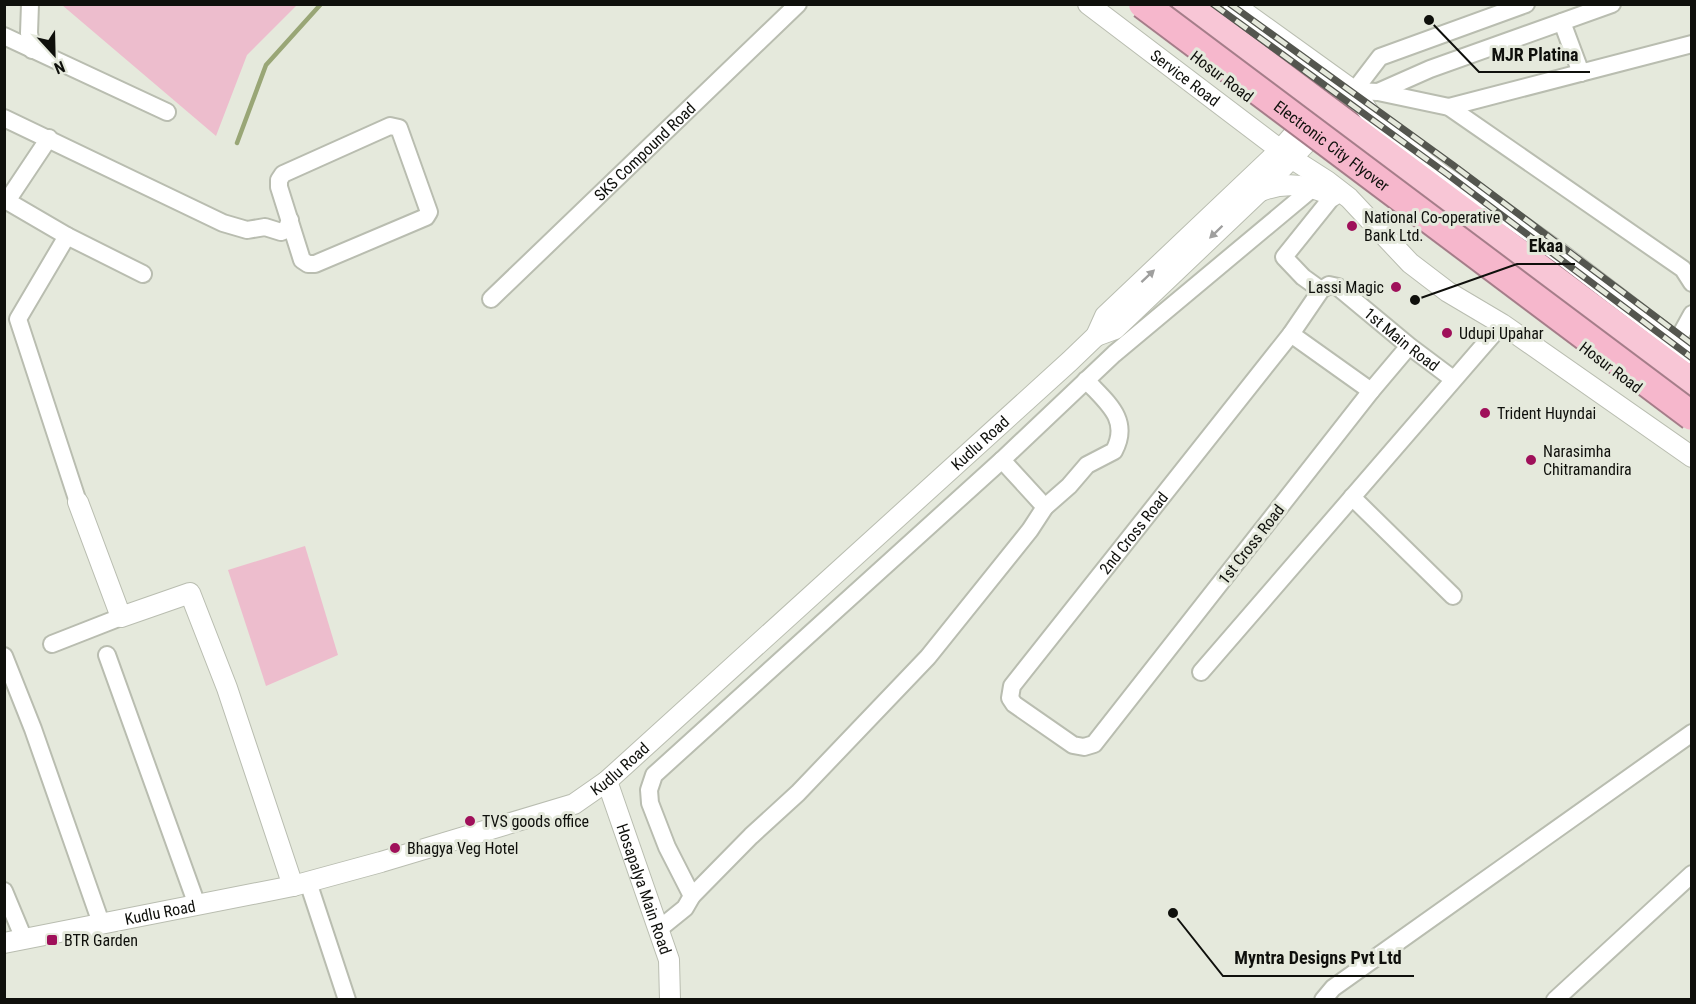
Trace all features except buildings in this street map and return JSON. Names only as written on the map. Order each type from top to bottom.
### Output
[{"type":"highway","name":"Hosur Road","points":[[1128,4],[1294,145],[1692,427]]},
{"type":"highway","name":"Electronic City Flyover","points":[[1143,4],[1692,416]]},
{"type":"highway","name":"Electronic City Flyover","points":[[1170,4],[1692,395]]},
{"type":"highway","points":[[1186,4],[1692,382]]},
{"type":"street","points":[[30,4],[29,33],[32,50]]},
{"type":"street","name":"SKS Compound Road","points":[[491,299],[798,4]]},
{"type":"street","name":"Service Road","points":[[1088,4],[1294,145],[1327,181],[1349,198],[1368,219]]},
{"type":"street","points":[[1233,4],[1354,91],[1380,128],[1439,173],[1471,195],[1512,218],[1688,351]]},
{"type":"street","points":[[1354,91],[1380,57],[1526,4]]},
{"type":"street","points":[[1378,92],[1430,69],[1612,4]]},
{"type":"street","points":[[1562,22],[1581,73]]},
{"type":"street","points":[[4,36],[167,112]]},
{"type":"street","points":[[1449,107],[1692,44]]},
{"type":"street","points":[[1354,91],[1378,92],[1449,107],[1683,269],[1690,277]]},
{"type":"street","points":[[1294,145],[1325,109]]},
{"type":"street","points":[[4,118],[223,224],[247,230],[265,227],[274,215],[279,213],[290,220],[303,260],[308,264],[315,264],[426,217],[429,212],[428,206],[399,128],[390,126],[383,128],[283,174],[279,180],[279,187],[290,220]]},
{"type":"street","points":[[49,138],[6,203],[143,274]]},
{"type":"street","name":"Kudlu Road","points":[[1091,340],[1115,329],[1258,192],[1294,145]]},
{"type":"street","name":"Kudlu Road","points":[[14,941],[301,884],[428,850],[574,804],[607,781],[1091,340],[1105,316],[1294,145]]},
{"type":"street","points":[[1258,192],[1288,184],[1314,187],[1333,196],[1368,219],[1410,263],[1448,292],[1502,324],[1692,457]]},
{"type":"street","points":[[692,896],[667,847],[650,803],[649,790],[654,775],[1002,460],[1104,363],[1314,187]]},
{"type":"street","points":[[1322,290],[1303,277],[1284,257],[1333,196]]},
{"type":"street","points":[[68,236],[18,319],[78,502],[121,617]]},
{"type":"street","name":"1st Main Road","points":[[1322,290],[1329,285],[1338,287],[1453,380]]},
{"type":"street","name":"2nd Cross Road","points":[[1094,744],[1084,747],[1073,745],[1014,704],[1010,698],[1012,686],[1291,334],[1322,290]]},
{"type":"street","points":[[1688,351],[1692,314]]},
{"type":"street","points":[[1201,672],[1502,324]]},
{"type":"street","points":[[1291,334],[1371,391]]},
{"type":"street","points":[[1091,340],[1104,363]]},
{"type":"street","name":"1st Cross Road","points":[[1094,744],[1371,391],[1409,346]]},
{"type":"street","points":[[659,929],[685,908],[692,896],[751,836],[798,793],[928,657],[1030,530],[1045,507],[1069,486],[1087,465],[1114,451],[1120,429],[1116,414],[1086,380]]},
{"type":"street","points":[[1002,460],[1045,507]]},
{"type":"street","points":[[1352,497],[1453,596]]},
{"type":"street","points":[[52,644],[190,593],[347,999]]},
{"type":"street","points":[[108,655],[197,904]]},
{"type":"street","points":[[4,656],[37,740],[101,923]]},
{"type":"street","points":[[1323,999],[1333,988],[1692,733]]},
{"type":"street","name":"Hosapalya Main Road","points":[[607,781],[669,960],[670,999]]},
{"type":"street","points":[[1555,999],[1692,874]]},
{"type":"street","points":[[4,891],[14,941]]},
{"type":"shaded area","points":[[62,5],[297,5],[247,55],[216,136]]},
{"type":"shaded area","points":[[305,546],[338,655],[266,686],[228,570]]},
{"type":"waterway","points":[[237,143],[266,65],[321,4]]},
{"type":"railway","points":[[1213,4],[1447,174],[1692,358]]},
{"type":"railway","points":[[1230,4],[1453,165],[1692,344]]},
{"type":"place","name":"MJR Platina","points":[[1429,20]]},
{"type":"place","name":"National Co-operative Bank Ltd.","points":[[1352,226]]},
{"type":"place","name":"Lassi Magic","points":[[1396,287]]},
{"type":"place","name":"Ekaa","points":[[1415,300]]},
{"type":"place","name":"Udupi Upahar","points":[[1447,333]]},
{"type":"place","name":"Trident Huyndai","points":[[1485,413]]},
{"type":"place","name":"Narasimha Chitramandira","points":[[1531,460]]},
{"type":"place","name":"TVS goods office","points":[[470,821]]},
{"type":"place","name":"Bhagya Veg Hotel","points":[[395,848]]},
{"type":"place","name":"Myntra Designs Pvt Ltd","points":[[1173,913]]},
{"type":"place","name":"BTR Garden","points":[[52,940]]}]
